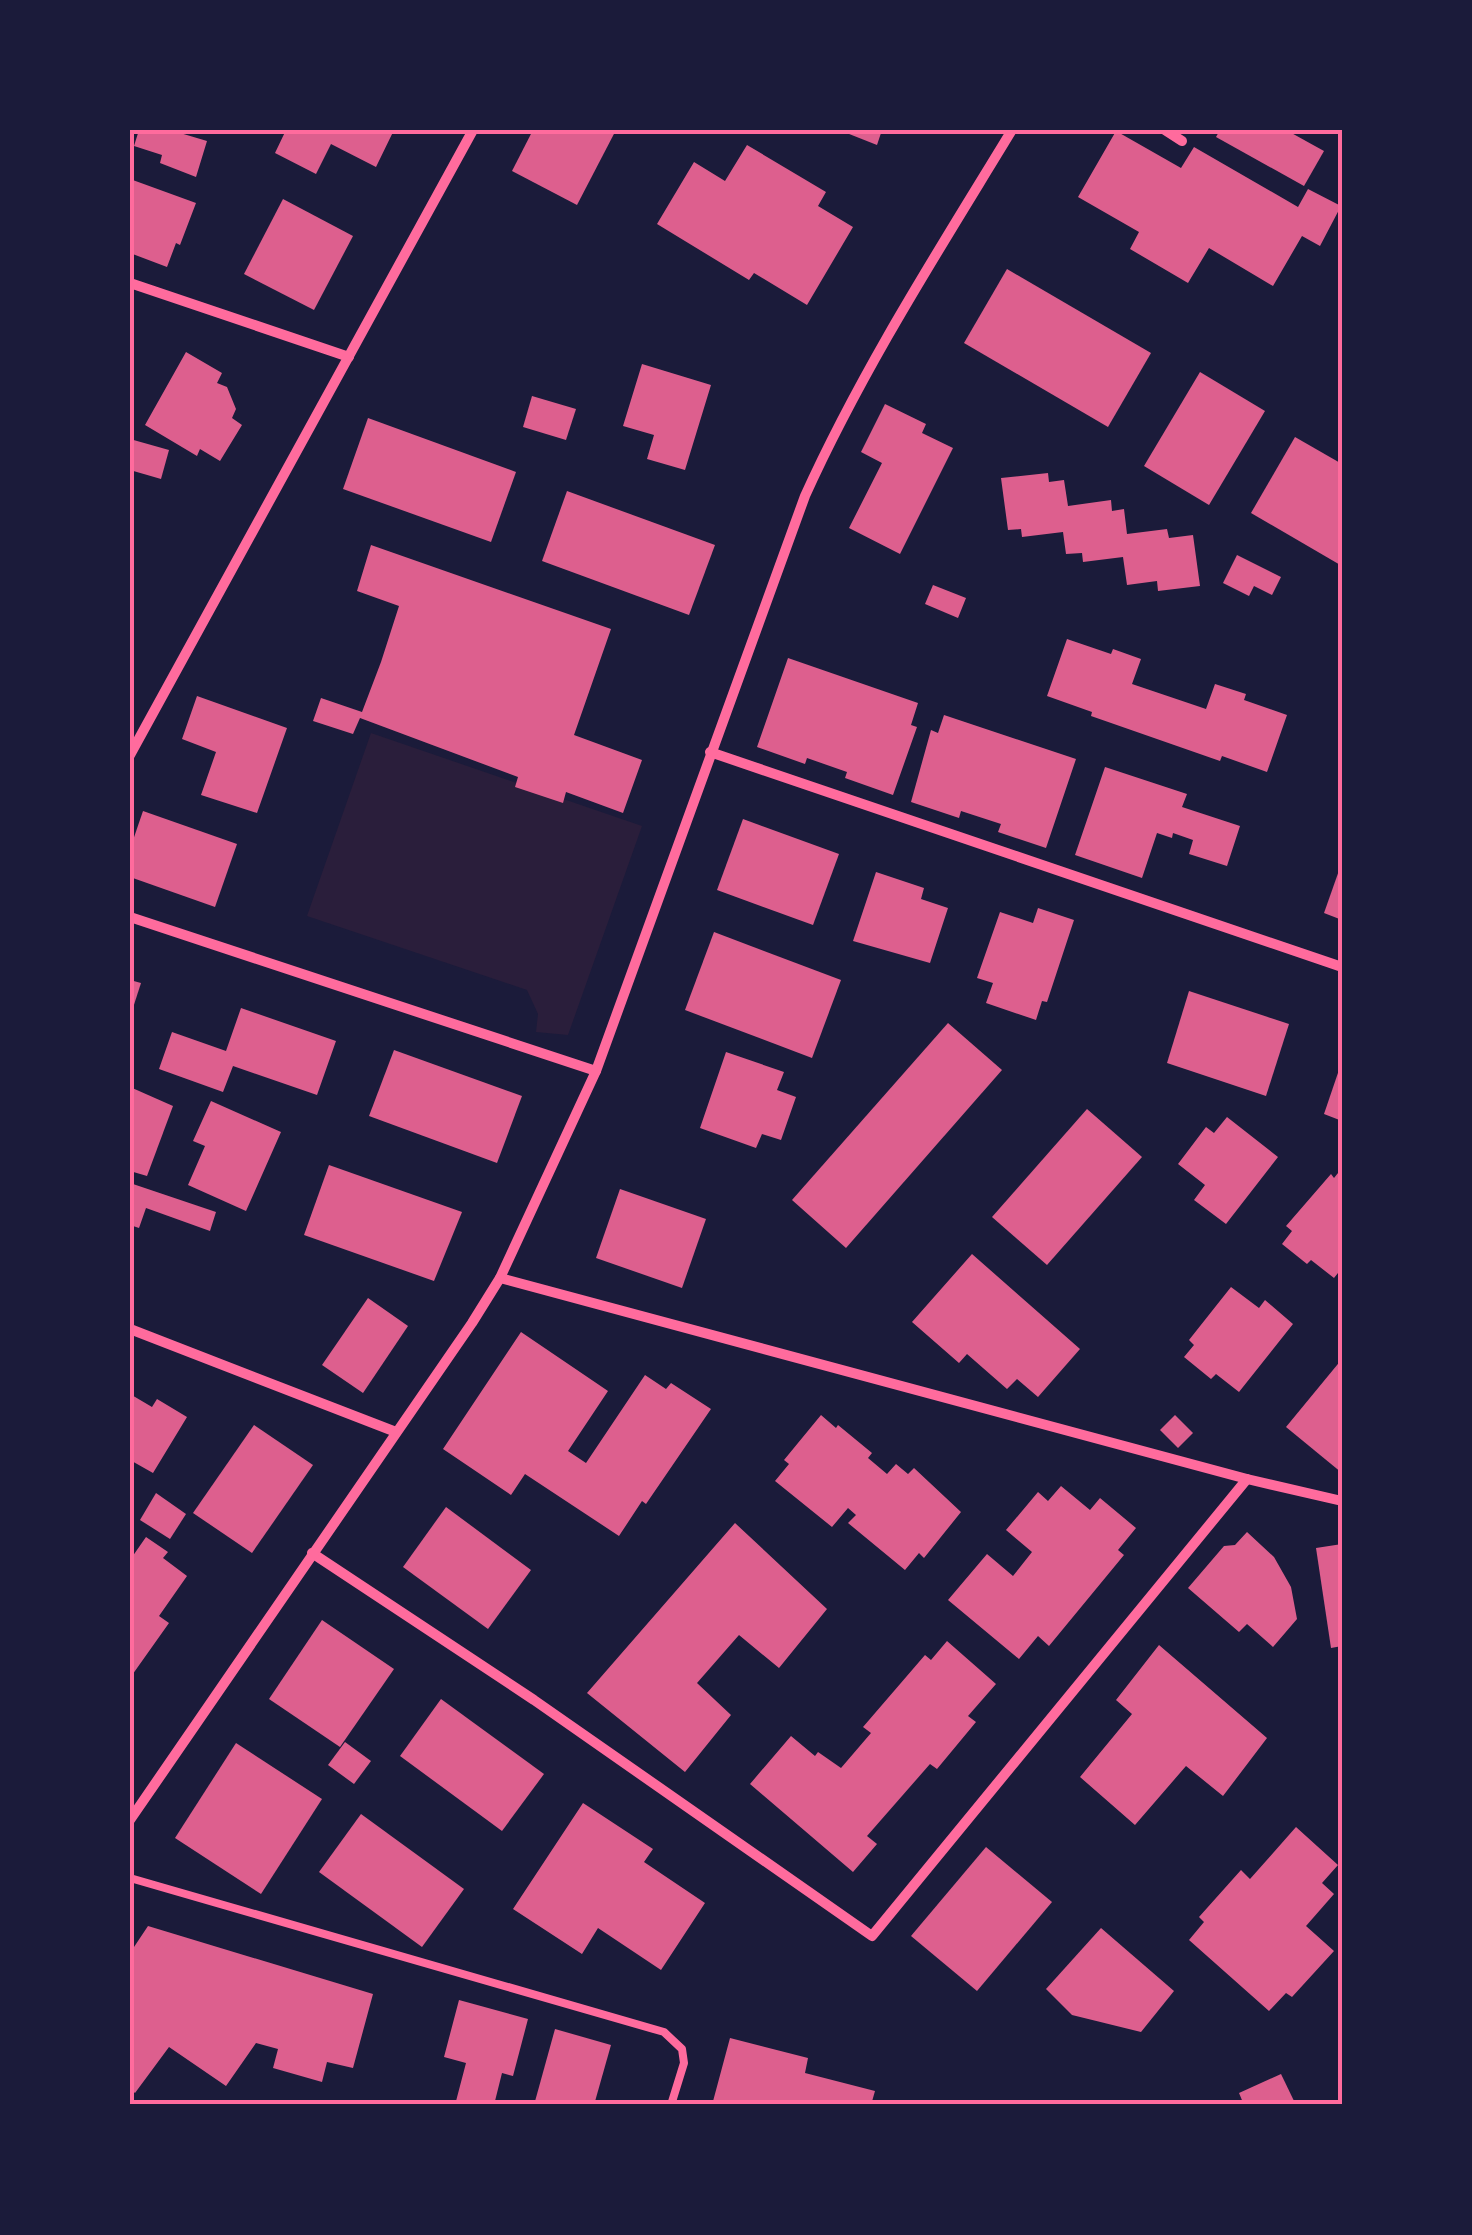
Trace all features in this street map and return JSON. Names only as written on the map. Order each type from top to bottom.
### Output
[{"type":"street","points":[[130,755],[473,130]]},
{"type":"street","points":[[130,1820],[500,1278],[596,1070],[778,564],[836,428],[876,354],[1012,130]]},
{"type":"street","points":[[1164,130],[1182,141]]},
{"type":"street","points":[[130,283],[349,356]]},
{"type":"street","points":[[710,752],[1342,967]]},
{"type":"street","points":[[130,917],[596,1070]]},
{"type":"street","points":[[500,1278],[1247,1479],[1342,1500]]},
{"type":"street","points":[[130,1329],[396,1432]]},
{"type":"street","points":[[312,1553],[534,1700],[872,1936],[1247,1479]]},
{"type":"lane","points":[[130,1878],[664,2032],[682,2049],[684,2063],[671,2105]]},
{"type":"shaded area","points":[[371,733],[642,826],[568,1035],[536,1032],[538,1014],[527,990],[307,916]]},
{"type":"building","points":[[139,130],[170,130],[207,141],[196,177],[160,163],[162,155],[134,146]]},
{"type":"building","points":[[286,130],[394,130],[376,167],[331,144],[316,174],[275,153]]},
{"type":"building","points":[[533,130],[616,130],[577,205],[512,171]]},
{"type":"building","points":[[839,130],[882,130],[877,145]]},
{"type":"building","points":[[1220,130],[1286,130],[1324,151],[1304,186],[1216,137]]},
{"type":"building","points":[[1116,131],[1181,168],[1194,147],[1298,207],[1308,189],[1341,206],[1320,246],[1302,236],[1273,286],[1209,248],[1188,283],[1130,249],[1139,232],[1078,197]]},
{"type":"building","points":[[747,145],[826,192],[818,206],[853,227],[807,305],[754,273],[749,280],[657,224],[694,162],[725,181]]},
{"type":"building","points":[[130,179],[196,203],[167,267],[130,253]]},
{"type":"building","points":[[283,199],[353,236],[314,310],[244,274]]},
{"type":"building","points":[[1007,269],[1151,353],[1108,427],[964,343]]},
{"type":"building","points":[[186,352],[222,373],[217,383],[227,387],[236,409],[232,418],[242,425],[220,461],[200,449],[197,456],[145,425]]},
{"type":"building","points":[[642,364],[711,385],[685,470],[647,459],[654,435],[623,426]]},
{"type":"building","points":[[1200,372],[1265,411],[1209,505],[1144,466]]},
{"type":"building","points":[[532,396],[576,409],[566,440],[523,427]]},
{"type":"building","points":[[885,404],[926,424],[922,433],[953,448],[900,554],[849,528],[882,463],[861,452]]},
{"type":"building","points":[[368,418],[516,472],[491,542],[343,489]]},
{"type":"building","points":[[1295,437],[1342,464],[1342,566],[1251,513]]},
{"type":"building","points":[[130,439],[169,450],[161,479],[130,470]]},
{"type":"building","points":[[1048,473],[1049,482],[1064,480],[1068,506],[1111,500],[1112,511],[1124,509],[1127,534],[1167,529],[1169,538],[1193,535],[1200,586],[1158,591],[1157,581],[1127,585],[1123,557],[1083,562],[1082,553],[1066,554],[1063,532],[1022,537],[1021,529],[1008,530],[1001,478]]},
{"type":"building","points":[[567,491],[715,545],[689,615],[542,561]]},
{"type":"building","points":[[371,545],[611,629],[574,735],[642,760],[623,813],[566,792],[563,803],[515,787],[518,777],[360,718],[353,734],[313,721],[321,698],[362,712],[381,662],[399,606],[357,591]]},
{"type":"building","points":[[1237,555],[1281,577],[1272,595],[1254,586],[1249,596],[1223,583]]},
{"type":"building","points":[[933,585],[966,598],[958,618],[925,604]]},
{"type":"building","points":[[1067,639],[1111,654],[1113,649],[1141,659],[1132,684],[1206,709],[1215,684],[1246,694],[1244,700],[1287,715],[1267,772],[1222,756],[1220,761],[1091,716],[1092,712],[1047,696]]},
{"type":"building","points":[[788,658],[918,703],[911,725],[917,727],[893,795],[845,778],[847,772],[807,758],[805,764],[757,747]]},
{"type":"building","points":[[197,696],[287,728],[257,813],[201,795],[216,752],[182,739]]},
{"type":"building","points":[[944,715],[1076,759],[1046,848],[998,832],[1001,824],[961,811],[959,818],[911,802],[931,730],[938,733]]},
{"type":"building","points":[[1105,767],[1187,794],[1182,807],[1240,826],[1227,866],[1189,854],[1193,840],[1173,833],[1172,838],[1157,833],[1142,878],[1075,855]]},
{"type":"building","points":[[143,811],[237,844],[215,907],[130,877],[130,849]]},
{"type":"building","points":[[743,819],[839,854],[813,925],[717,890]]},
{"type":"building","points":[[1342,862],[1342,920],[1324,913]]},
{"type":"building","points":[[876,872],[924,888],[921,899],[948,908],[930,963],[853,941]]},
{"type":"building","points":[[1038,908],[1074,920],[1047,1002],[1042,1001],[1036,1020],[986,1003],[993,983],[977,978],[1000,912],[1033,923]]},
{"type":"building","points":[[714,932],[841,980],[812,1058],[685,1010]]},
{"type":"building","points":[[130,980],[141,983],[131,1014],[130,1013]]},
{"type":"building","points":[[1189,991],[1289,1024],[1266,1096],[1167,1063]]},
{"type":"building","points":[[241,1008],[336,1041],[317,1095],[233,1066],[223,1092],[159,1069],[172,1032],[226,1051]]},
{"type":"building","points":[[948,1023],[1002,1070],[846,1248],[792,1200]]},
{"type":"building","points":[[394,1050],[522,1096],[497,1163],[369,1116]]},
{"type":"building","points":[[726,1052],[784,1072],[777,1090],[796,1097],[781,1140],[762,1134],[756,1148],[700,1128]]},
{"type":"building","points":[[1342,1064],[1342,1121],[1324,1114]]},
{"type":"building","points":[[130,1087],[173,1106],[147,1176],[130,1171]]},
{"type":"building","points":[[211,1101],[281,1132],[246,1211],[188,1185],[205,1146],[193,1141]]},
{"type":"building","points":[[1087,1109],[1142,1157],[1047,1265],[992,1217]]},
{"type":"building","points":[[1227,1117],[1278,1157],[1226,1224],[1194,1200],[1205,1185],[1178,1164],[1206,1127],[1214,1133]]},
{"type":"building","points":[[329,1165],[462,1212],[434,1281],[304,1235]]},
{"type":"building","points":[[1342,1168],[1342,1268],[1334,1278],[1311,1260],[1307,1264],[1282,1244],[1292,1231],[1286,1226],[1331,1174],[1334,1178]]},
{"type":"building","points":[[130,1183],[216,1212],[210,1231],[146,1208],[139,1228],[130,1225]]},
{"type":"building","points":[[620,1189],[706,1219],[682,1288],[596,1258]]},
{"type":"building","points":[[972,1254],[1080,1349],[1038,1397],[1017,1379],[1007,1389],[967,1354],[959,1363],[912,1322]]},
{"type":"building","points":[[1231,1287],[1259,1308],[1265,1300],[1293,1324],[1239,1392],[1216,1374],[1211,1379],[1184,1357],[1194,1345],[1189,1340]]},
{"type":"building","points":[[368,1298],[408,1326],[363,1393],[322,1365]]},
{"type":"building","points":[[521,1332],[608,1391],[568,1451],[586,1463],[645,1375],[666,1389],[671,1383],[711,1409],[646,1504],[642,1501],[619,1536],[525,1474],[511,1495],[443,1449]]},
{"type":"building","points":[[1342,1359],[1342,1473],[1286,1427]]},
{"type":"building","points":[[130,1394],[152,1407],[157,1399],[187,1417],[153,1473],[130,1460]]},
{"type":"building","points":[[821,1415],[872,1453],[868,1458],[887,1474],[896,1464],[908,1474],[914,1468],[961,1512],[924,1558],[919,1553],[905,1570],[848,1523],[856,1515],[848,1508],[832,1527],[775,1481],[789,1464],[784,1460]]},
{"type":"building","points":[[1175,1415],[1193,1433],[1178,1448],[1160,1430]]},
{"type":"building","points":[[254,1425],[313,1465],[252,1553],[193,1513]]},
{"type":"building","points":[[1061,1486],[1090,1510],[1100,1498],[1136,1528],[1118,1550],[1124,1555],[1049,1646],[1038,1636],[1019,1659],[948,1600],[987,1554],[1013,1576],[1032,1552],[1006,1530],[1038,1492],[1048,1501]]},
{"type":"building","points":[[156,1493],[186,1514],[170,1539],[140,1520]]},
{"type":"building","points":[[446,1507],[531,1570],[488,1629],[403,1567]]},
{"type":"building","points":[[735,1523],[827,1609],[779,1668],[739,1635],[697,1683],[731,1715],[685,1772],[587,1693]]},
{"type":"building","points":[[1247,1532],[1274,1557],[1291,1587],[1297,1619],[1273,1647],[1247,1624],[1239,1632],[1188,1588],[1224,1546],[1235,1545]]},
{"type":"building","points":[[146,1537],[168,1552],[163,1558],[187,1576],[159,1616],[169,1623],[130,1678],[130,1560]]},
{"type":"building","points":[[1342,1544],[1342,1646],[1331,1648],[1316,1548]]},
{"type":"building","points":[[322,1620],[394,1669],[340,1747],[269,1699]]},
{"type":"building","points":[[947,1641],[996,1684],[968,1716],[976,1722],[937,1769],[930,1764],[867,1836],[877,1844],[853,1872],[750,1784],[791,1736],[815,1756],[818,1752],[841,1768],[871,1733],[863,1727],[925,1655],[931,1660]]},
{"type":"building","points":[[1159,1645],[1267,1738],[1223,1796],[1186,1766],[1135,1825],[1080,1777],[1132,1714],[1116,1700]]},
{"type":"building","points":[[441,1699],[544,1774],[502,1831],[400,1756]]},
{"type":"building","points":[[345,1742],[371,1761],[354,1784],[328,1765]]},
{"type":"building","points":[[236,1743],[322,1799],[261,1894],[175,1838]]},
{"type":"building","points":[[583,1803],[653,1849],[644,1862],[705,1903],[661,1970],[598,1928],[582,1954],[513,1909]]},
{"type":"building","points":[[361,1814],[464,1889],[422,1947],[319,1872]]},
{"type":"building","points":[[1296,1827],[1338,1865],[1322,1883],[1334,1894],[1306,1926],[1334,1951],[1292,1997],[1286,1993],[1269,2011],[1189,1940],[1204,1922],[1199,1917],[1241,1870],[1250,1879]]},
{"type":"building","points":[[986,1847],[1052,1902],[977,1991],[911,1936]]},
{"type":"building","points":[[148,1926],[373,1994],[353,2068],[327,2062],[322,2082],[273,2068],[278,2049],[256,2043],[226,2086],[169,2047],[135,2093],[130,2089],[130,1953]]},
{"type":"building","points":[[1101,1928],[1174,1991],[1141,2032],[1072,2015],[1046,1989]]},
{"type":"building","points":[[459,2000],[528,2019],[513,2076],[502,2073],[494,2105],[455,2105],[466,2063],[444,2057]]},
{"type":"building","points":[[555,2029],[611,2045],[594,2105],[534,2105]]},
{"type":"building","points":[[730,2038],[808,2058],[805,2073],[875,2091],[871,2105],[712,2105]]},
{"type":"building","points":[[1281,2074],[1295,2103],[1244,2105],[1239,2093]]}]
